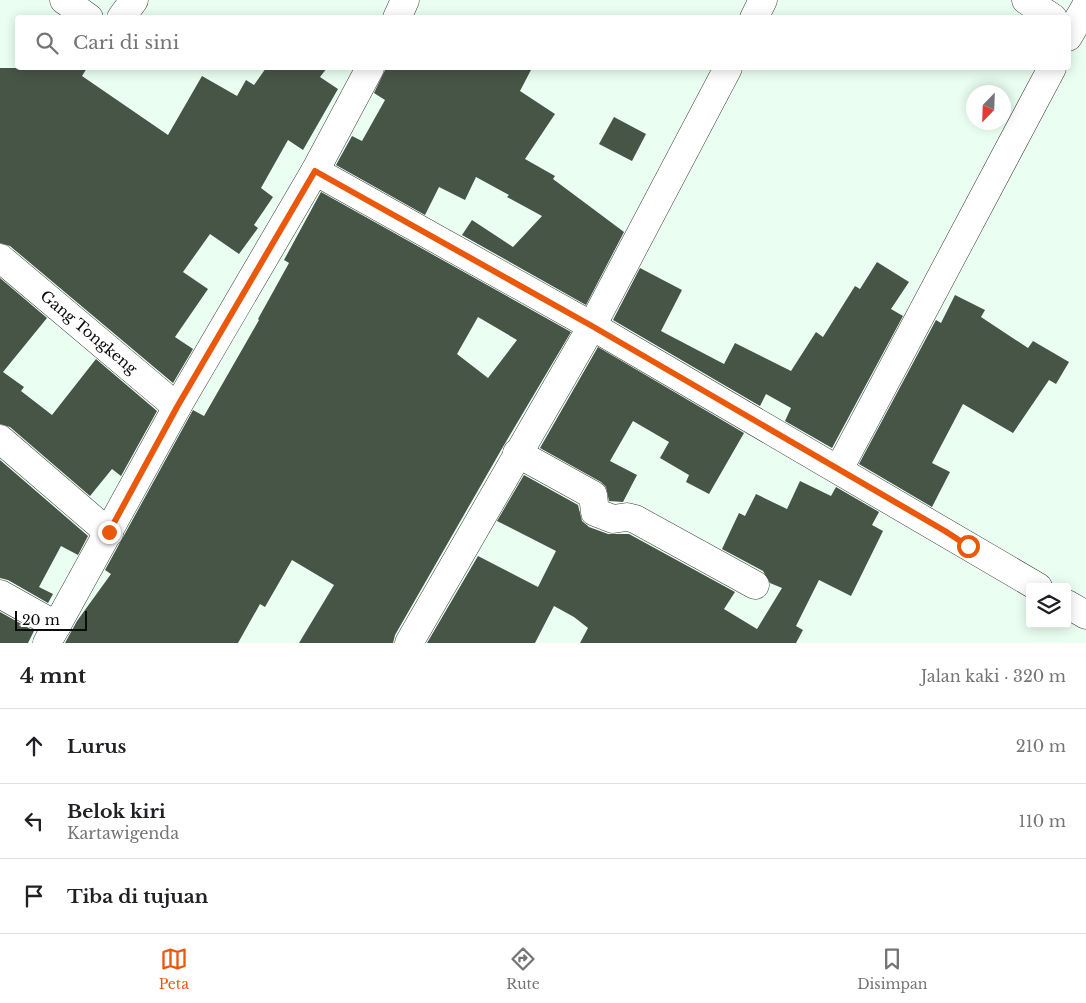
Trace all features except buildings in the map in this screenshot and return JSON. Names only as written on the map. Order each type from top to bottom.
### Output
[{"type":"street","points":[[64,0],[85,15]]},
{"type":"street","points":[[123,15],[134,0]]},
{"type":"street","points":[[756,15],[763,0]]},
{"type":"street","points":[[1026,0],[1047,15]]},
{"type":"street","points":[[1071,28],[1086,6]]},
{"type":"street","points":[[0,594],[52,634],[177,407],[315,171],[369,70]]},
{"type":"street","points":[[409,643],[592,326],[727,70]]},
{"type":"street","points":[[839,469],[1051,70]]},
{"type":"street","points":[[315,171],[592,326],[1031,583]]},
{"type":"street","name":"Gang Tongkeng","points":[[0,258],[177,407]]},
{"type":"street","points":[[0,439],[109,532]]},
{"type":"street","points":[[517,453],[594,496],[595,512],[612,519],[627,517],[635,519],[754,585]]},
{"type":"street","points":[[1071,606],[1086,615]]},
{"type":"route","points":[[109,532],[177,407],[315,171],[592,326],[968,546]]}]
